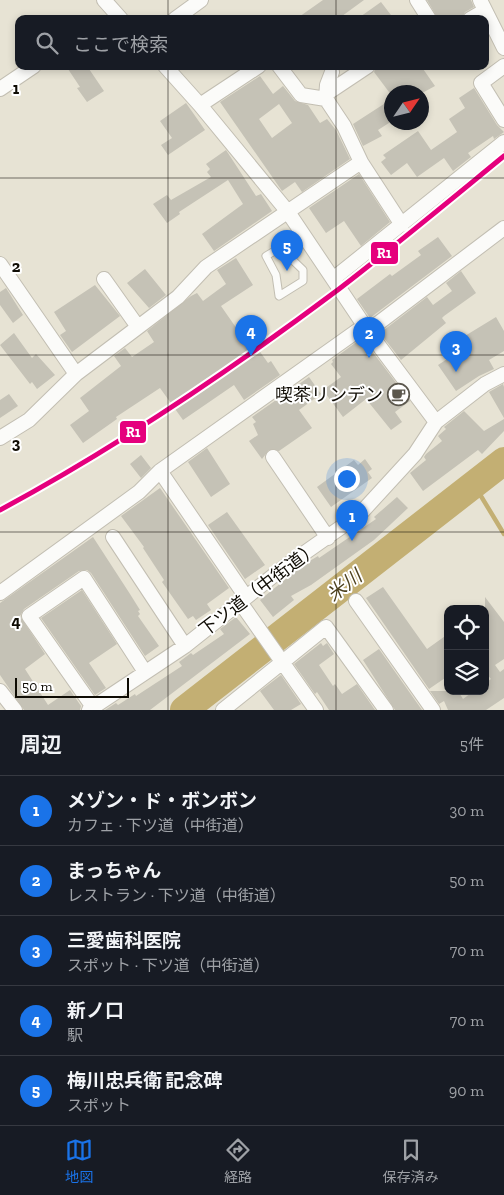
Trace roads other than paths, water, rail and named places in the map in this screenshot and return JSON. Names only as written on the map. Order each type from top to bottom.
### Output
[{"type":"street","points":[[104,0],[114,15]]},
{"type":"street","points":[[181,15],[202,0]]},
{"type":"street","points":[[417,0],[426,15]]},
{"type":"street","points":[[489,19],[504,48]]},
{"type":"street","points":[[504,66],[481,83],[504,120]]},
{"type":"street","points":[[0,89],[28,70]]},
{"type":"street","points":[[169,70],[200,105],[288,212],[366,328],[436,422]]},
{"type":"street","points":[[200,105],[253,70]]},
{"type":"street","points":[[283,70],[301,95],[326,97],[363,70]]},
{"type":"street","points":[[332,72],[327,85],[326,97],[344,126],[361,162],[402,225]]},
{"type":"street","points":[[333,279],[504,142]]},
{"type":"street","points":[[0,438],[29,420],[76,374],[178,297],[206,266],[361,162]]},
{"type":"street","points":[[0,593],[139,492],[160,472],[366,328],[504,228]]},
{"type":"street","points":[[0,264],[76,374]]},
{"type":"street","points":[[104,279],[138,327]]},
{"type":"street","name":"下ツ道（中街道）","points":[[91,708],[185,646],[283,568],[360,514],[415,454],[436,422],[485,384],[504,374]]},
{"type":"street","points":[[273,457],[328,538]]},
{"type":"street","points":[[160,472],[243,599],[260,630],[316,710]]},
{"type":"street","points":[[113,537],[185,646]]},
{"type":"street","points":[[91,708],[29,616],[84,578],[145,672]]},
{"type":"street","points":[[356,601],[432,710]]},
{"type":"street","points":[[223,710],[280,658],[326,627],[386,710]]},
{"type":"street","points":[[0,691],[15,710]]},
{"type":"lane","points":[[279,247],[303,270],[303,281],[279,296],[276,275],[266,256],[279,247],[302,234]]},
{"type":"waterway","name":"米川","points":[[184,710],[504,461]]},
{"type":"waterway","points":[[473,483],[504,534]]},
{"type":"place","name":"梅川忠兵衛 記念碑","points":[[287,271]]},
{"type":"place","name":"新ノ口","points":[[251,356]]},
{"type":"place","name":"まっちゃん","points":[[369,358]]},
{"type":"place","name":"三愛歯科医院","points":[[456,372]]},
{"type":"place","name":"喫茶リンデン","points":[[399,395]]},
{"type":"place","name":"メゾン・ド・ボンボン","points":[[352,541]]}]
